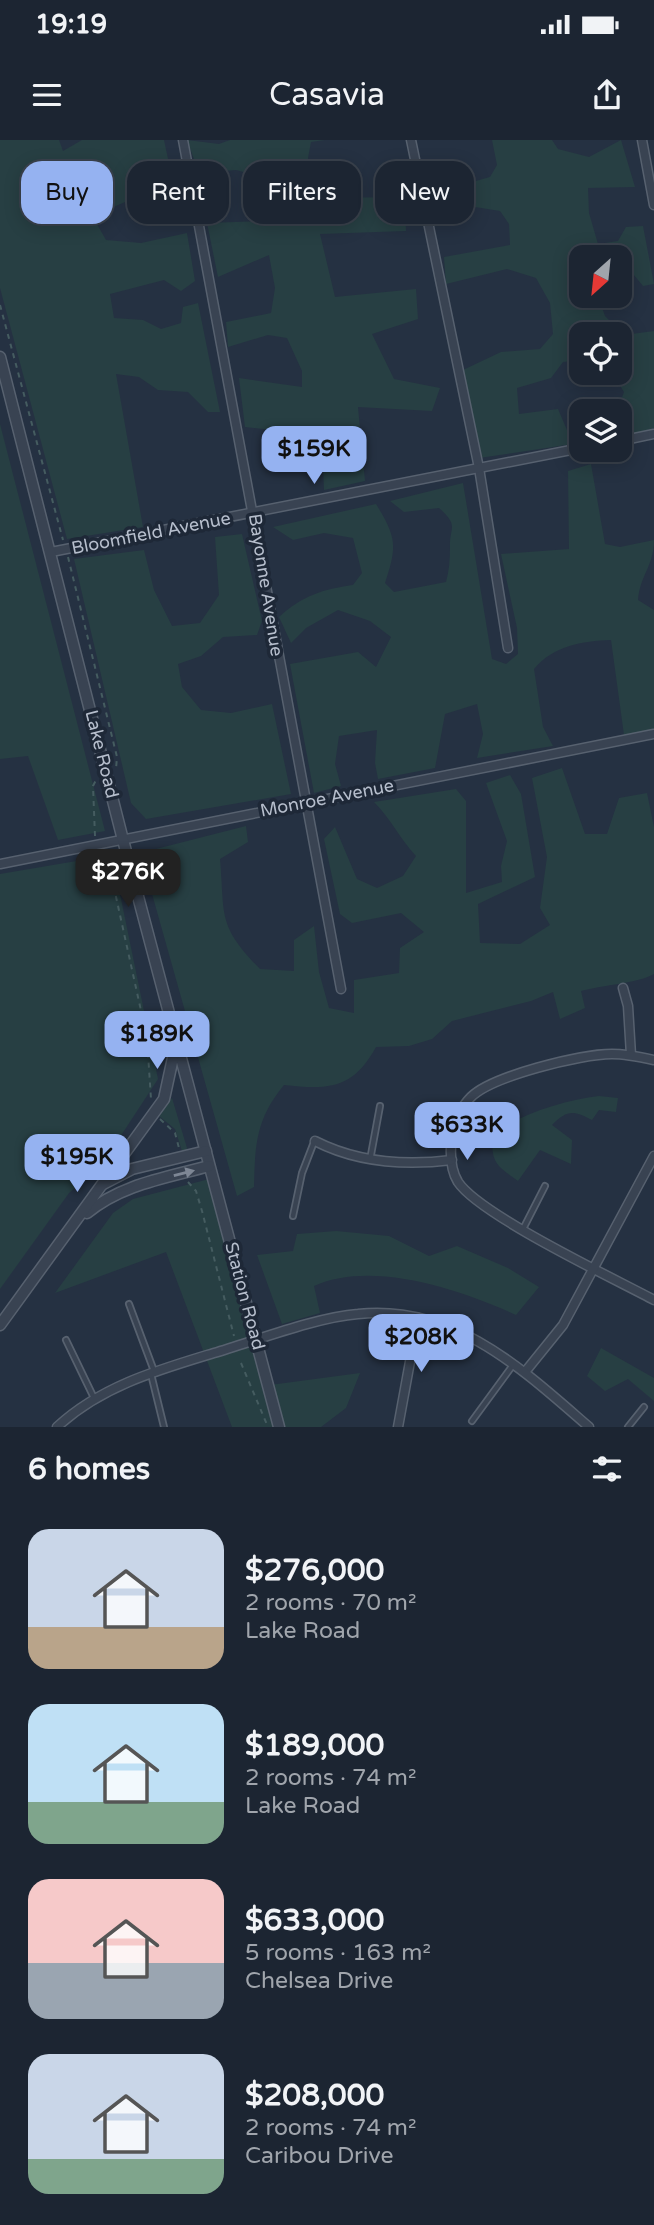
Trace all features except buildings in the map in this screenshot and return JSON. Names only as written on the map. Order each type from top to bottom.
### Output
[{"type":"street","name":"Bayonne Avenue","points":[[183,140],[341,989]]},
{"type":"street","points":[[411,140],[479,468],[508,648]]},
{"type":"street","points":[[642,140],[654,205]]},
{"type":"street","name":"Lake Road","points":[[0,357],[209,1166]]},
{"type":"street","points":[[632,439],[654,434]]},
{"type":"street","name":"Bloomfield Avenue","points":[[51,552],[569,450]]},
{"type":"street","name":"Monroe Avenue","points":[[0,864],[305,801],[654,734]]},
{"type":"street","points":[[623,988],[628,1006],[631,1055]]},
{"type":"street","points":[[0,1325],[164,1099],[173,1070],[177,1037]]},
{"type":"street","points":[[654,1060],[631,1055],[573,1057],[493,1084],[472,1096],[454,1127],[452,1160],[457,1181],[468,1193],[523,1229],[654,1300]]},
{"type":"street","points":[[315,1141],[370,1161],[429,1163],[452,1160]]},
{"type":"street","points":[[100,1185],[132,1169],[206,1151]]},
{"type":"street","points":[[525,1372],[563,1325],[654,1156]]},
{"type":"street","points":[[78,1220],[117,1192],[209,1166]]},
{"type":"street","name":"Station Road","points":[[209,1166],[279,1427]]},
{"type":"street","points":[[57,1427],[95,1399],[153,1372],[357,1314],[397,1313],[418,1318],[487,1344],[515,1363],[589,1427]]},
{"type":"street","points":[[398,1427],[418,1318]]},
{"type":"lane","points":[[370,1161],[380,1106]]},
{"type":"lane","points":[[293,1216],[302,1173],[315,1141]]},
{"type":"lane","points":[[523,1229],[545,1186]]},
{"type":"lane","points":[[129,1304],[153,1372],[164,1427]]},
{"type":"lane","points":[[66,1340],[95,1399]]},
{"type":"lane","points":[[472,1421],[515,1363]]},
{"type":"lane","points":[[628,1427],[645,1407]]},
{"type":"path","points":[[0,305],[65,544]]},
{"type":"path","points":[[68,556],[117,757],[116,770]]},
{"type":"path","points":[[94,838],[93,786],[101,777]]},
{"type":"path","points":[[96,853],[102,869],[107,868],[111,874],[146,1038],[148,1084],[153,1107]]},
{"type":"path","points":[[158,1118],[174,1133],[179,1152]]},
{"type":"path","points":[[186,1180],[196,1191],[235,1337]]},
{"type":"path","points":[[241,1363],[268,1427]]},
{"type":"green space","points":[[0,140],[59,140],[63,151],[82,140],[164,140],[168,161],[127,161],[127,201],[113,207],[113,161],[21,161],[21,224],[97,224],[106,240],[141,243],[187,233],[195,281],[181,291],[164,280],[110,294],[114,318],[143,320],[161,329],[181,323],[183,307],[198,303],[220,412],[208,412],[188,392],[158,390],[139,377],[116,374],[143,527],[67,539],[0,288]]},
{"type":"green space","points":[[187,140],[219,144],[230,140],[325,140],[311,142],[309,161],[243,161],[243,172],[229,171],[229,161],[195,161]]},
{"type":"green space","points":[[492,140],[552,140],[558,149],[589,157],[621,140],[635,187],[588,188],[589,213],[598,244],[618,241],[626,227],[643,226],[654,284],[643,286],[632,273],[632,245],[569,245],[569,308],[602,308],[611,322],[569,322],[569,361],[563,362],[551,378],[517,388],[519,414],[558,409],[569,435],[569,445],[479,458],[463,370],[501,352],[540,349],[553,334],[550,303],[536,278],[507,269],[446,284],[444,257],[510,245],[509,224],[500,211],[474,207],[474,182],[490,177],[497,165]]},
{"type":"green space","points":[[375,197],[375,224],[406,224],[406,231],[320,234],[335,297],[416,289],[418,319],[372,334],[394,379],[440,388],[432,411],[358,407],[365,481],[324,490],[322,445],[283,431],[245,427],[239,378],[302,387],[302,371],[287,338],[268,335],[228,347],[226,322],[271,313],[275,288],[269,255],[218,277],[207,224],[361,224],[361,198]]},
{"type":"green space","points":[[654,331],[654,428],[632,435],[632,399],[621,399],[624,392],[620,385],[632,385],[632,334]]},
{"type":"green space","points":[[0,424],[105,831],[58,840],[28,756],[0,759]]},
{"type":"green space","points":[[591,464],[605,544],[620,547],[654,540],[652,557],[641,584],[638,600],[654,610],[654,729],[624,735],[611,640],[589,642],[559,650],[534,669],[543,727],[553,746],[477,758],[483,734],[477,704],[445,714],[435,768],[378,779],[375,763],[377,730],[339,736],[335,764],[341,786],[314,793],[290,664],[358,652],[376,667],[391,637],[370,621],[338,610],[306,628],[291,643],[279,617],[313,595],[353,585],[362,573],[353,538],[324,533],[293,540],[273,527],[376,504],[388,525],[393,542],[392,560],[385,583],[394,592],[446,582],[452,527],[449,519],[439,508],[404,512],[390,501],[463,483],[492,659],[506,664],[518,654],[517,628],[501,554],[569,549],[568,471]]},
{"type":"green space","points":[[242,534],[262,621],[257,635],[223,637],[201,656],[178,664],[182,687],[201,710],[231,713],[272,704],[291,794],[146,819],[131,803],[74,559],[144,550],[154,590],[172,626],[200,623],[219,595],[215,537]]},
{"type":"green space","points":[[562,768],[585,834],[607,834],[619,798],[647,793],[654,827],[654,974],[639,980],[581,991],[585,1008],[560,1019],[553,992],[531,1001],[452,1021],[432,1039],[409,1046],[376,1047],[358,1071],[338,1084],[314,1087],[284,1085],[262,1121],[255,1158],[254,1187],[237,1196],[145,869],[148,851],[246,826],[248,842],[220,859],[226,919],[236,941],[260,969],[294,971],[294,940],[314,926],[319,972],[329,1008],[354,1013],[354,980],[399,973],[400,948],[424,932],[401,913],[352,923],[340,914],[324,839],[335,827],[357,879],[377,888],[403,876],[416,856],[374,802],[456,789],[466,801],[466,893],[502,882],[501,866],[507,841],[486,783],[510,775],[521,794],[535,877],[478,904],[480,943],[520,944],[550,925],[540,908],[547,857],[532,778]]},
{"type":"green space","points":[[112,855],[158,1079],[103,1163],[69,1193],[0,1289],[0,874]]},
{"type":"green space","points":[[599,1096],[618,1098],[616,1112],[599,1110],[592,1120],[570,1113],[552,1125],[572,1140],[571,1164],[540,1150],[518,1181],[496,1163],[493,1135],[504,1127],[543,1109]]},
{"type":"green space","points":[[172,1098],[186,1151],[182,1151],[175,1129],[159,1116]]},
{"type":"green space","points":[[213,1178],[270,1385],[360,1373],[346,1408],[321,1427],[232,1427],[166,1252],[55,1293],[113,1213],[133,1199]]},
{"type":"green space","points":[[336,1231],[389,1236],[429,1256],[457,1246],[508,1268],[539,1287],[516,1315],[469,1296],[415,1281],[362,1276],[337,1279],[314,1286],[320,1313],[282,1324],[257,1255],[293,1251],[297,1234]]},
{"type":"green space","points":[[601,1348],[654,1378],[654,1401],[628,1379],[605,1391],[587,1376]]}]
